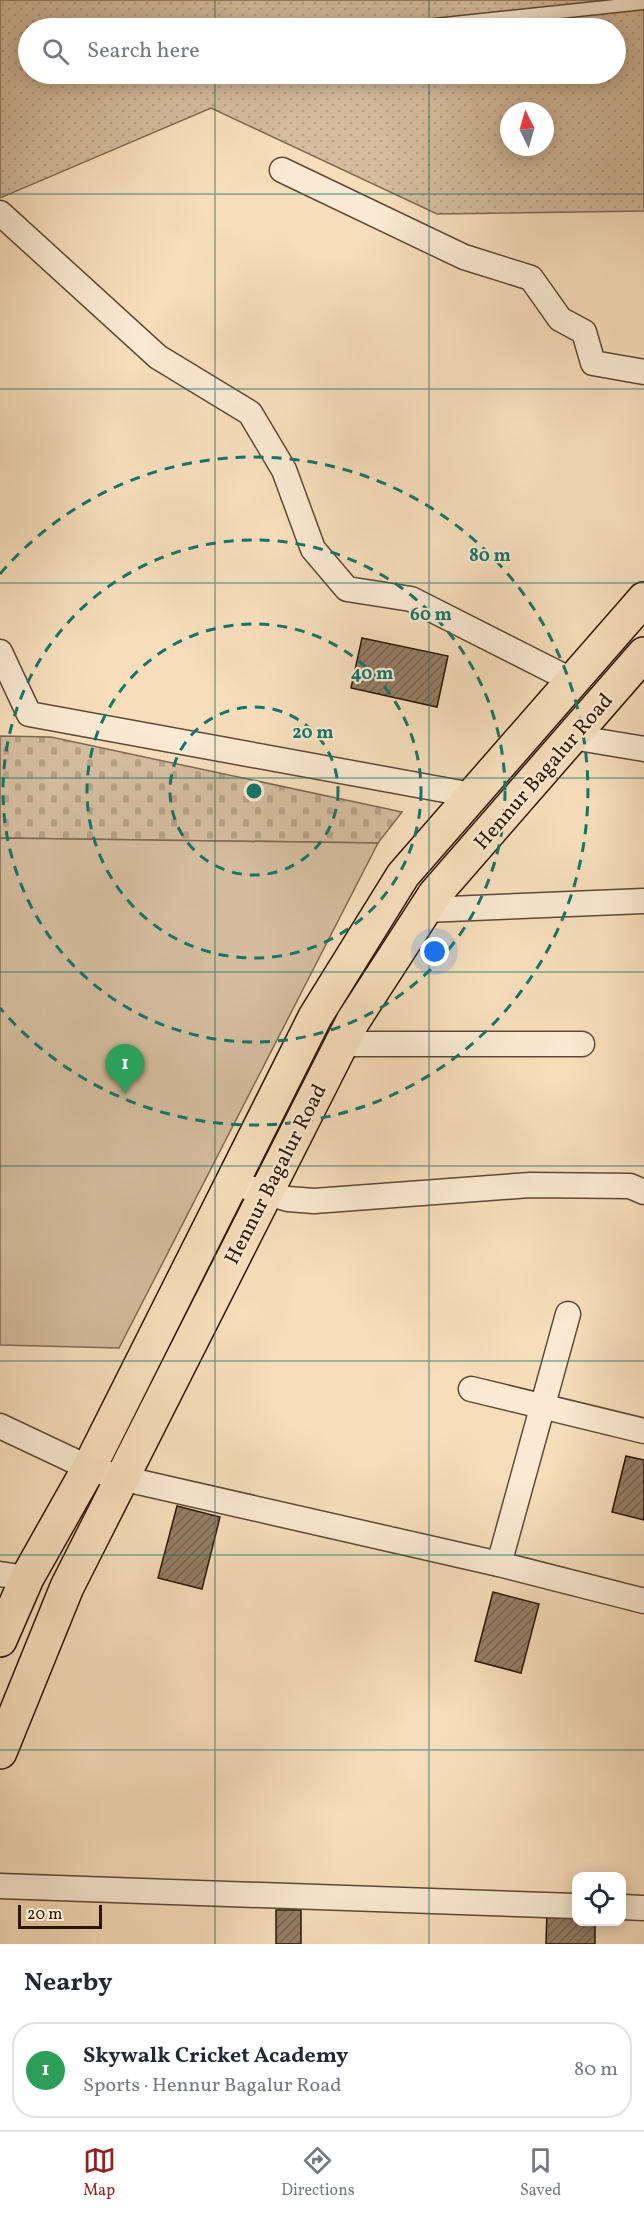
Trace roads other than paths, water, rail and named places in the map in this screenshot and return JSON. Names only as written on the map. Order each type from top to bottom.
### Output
[{"type":"main road","name":"Hennur Bagalur Road","points":[[0,1640],[13,1576],[89,1468],[321,1006],[403,875],[644,599]]},
{"type":"main road","name":"Hennur Bagalur Road","points":[[0,1752],[67,1587],[353,1021],[435,894],[644,654]]},
{"type":"street","points":[[282,170],[464,257],[531,278],[560,319],[584,332],[593,363],[644,372]]},
{"type":"street","points":[[0,213],[158,357],[250,413],[284,470],[313,549],[347,589],[411,599],[573,681]]},
{"type":"street","points":[[0,652],[29,714],[472,795]]},
{"type":"street","points":[[572,736],[644,749]]},
{"type":"street","points":[[425,910],[644,902]]},
{"type":"street","points":[[342,1044],[582,1044]]},
{"type":"street","points":[[232,1183],[288,1199],[314,1201],[530,1185],[630,1186],[644,1192]]},
{"type":"street","points":[[499,1564],[568,1314]]},
{"type":"street","points":[[471,1389],[644,1431]]},
{"type":"street","points":[[0,1426],[89,1468],[121,1478],[499,1564],[644,1601]]},
{"type":"street","points":[[0,1886],[572,1906]]},
{"type":"street","points":[[626,1907],[644,1908]]},
{"type":"lane","points":[[502,18],[644,3]]},
{"type":"place","name":"Skywalk Cricket Academy","points":[[125,1094]]}]
